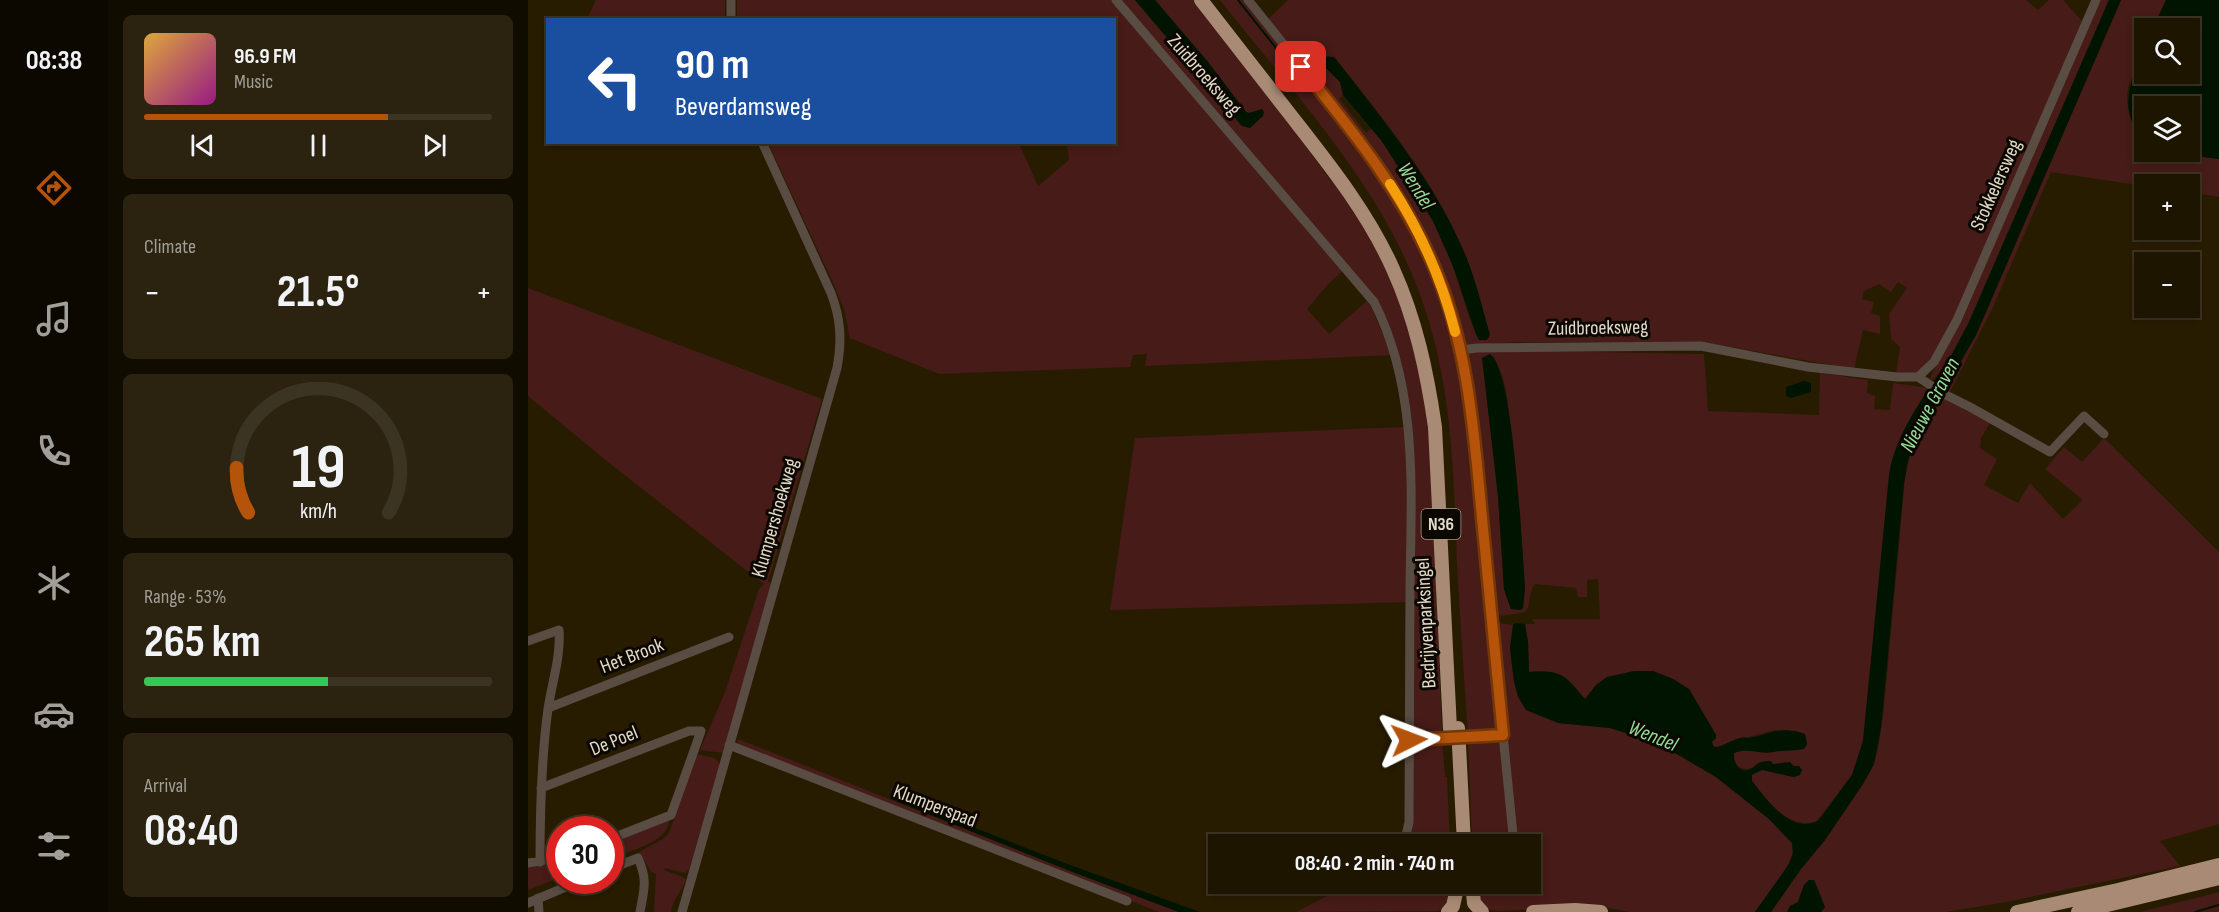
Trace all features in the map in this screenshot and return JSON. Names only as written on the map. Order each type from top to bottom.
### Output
[{"type":"highway","name":"Bedrijvenparksingel","points":[[1201,0],[1331,167],[1362,211],[1393,269],[1413,322],[1430,388],[1435,427],[1454,729],[1463,834]]},
{"type":"highway","name":"Bedrijvenparksingel","points":[[1211,0],[1330,152],[1362,197],[1400,267],[1420,319],[1437,387],[1444,448],[1454,729]]},
{"type":"highway","name":"Bedrijvenparksingel","points":[[1456,834],[1457,748]]},
{"type":"highway","points":[[1457,748],[1468,834]]},
{"type":"highway","points":[[2017,912],[2118,891],[2219,866]]},
{"type":"highway","points":[[2078,912],[2219,878]]},
{"type":"highway","points":[[1448,912],[1453,906],[1456,894]]},
{"type":"highway","points":[[1458,894],[1459,912]]},
{"type":"highway","points":[[1466,894],[1467,912]]},
{"type":"highway","points":[[1473,894],[1474,903],[1482,912]]},
{"type":"highway","points":[[1533,912],[1575,910],[1601,912]]},
{"type":"street","points":[[731,0],[731,18]]},
{"type":"street","name":"Zuidbroeksweg","points":[[1116,0],[1374,302],[1383,320],[1402,383],[1408,427],[1410,464],[1409,740]]},
{"type":"street","points":[[1248,0],[1364,146],[1392,186],[1432,262],[1449,307],[1460,350],[1473,420],[1513,834]]},
{"type":"street","name":"Stokkelersweg","points":[[1918,377],[1934,362],[1957,320],[2097,0]]},
{"type":"street","name":"Klumpershoekweg","points":[[682,912],[837,368],[841,341],[839,319],[831,293],[763,144]]},
{"type":"street","name":"Zuidbroeksweg","points":[[1460,350],[1701,345],[1808,367],[1897,377],[1918,377]]},
{"type":"street","points":[[1918,377],[1944,394],[1970,406],[2050,452],[2084,416],[2104,434]]},
{"type":"street","points":[[528,641],[559,630],[558,656],[548,708],[541,788],[540,862]]},
{"type":"street","name":"Het Brook","points":[[548,708],[729,637]]},
{"type":"street","name":"De Poel","points":[[541,788],[689,731],[701,731],[671,815],[624,833]]},
{"type":"street","points":[[1406,834],[1409,822],[1409,740],[1503,735]]},
{"type":"street","name":"Klumperspad","points":[[729,745],[1127,901]]},
{"type":"street","points":[[624,864],[638,858],[645,874],[646,885],[640,912]]},
{"type":"street","points":[[528,863],[546,860]]},
{"type":"street","points":[[528,903],[548,894]]},
{"type":"street","points":[[538,898],[539,912]]},
{"type":"shaded area","points":[[596,0],[725,0],[725,18],[587,18]]},
{"type":"shaded area","points":[[737,0],[1112,0],[1343,271],[1329,283],[1307,309],[1329,334],[1368,300],[1392,355],[1145,366],[1147,354],[1133,355],[1130,367],[939,374],[850,338],[844,309],[834,285],[768,144],[1019,144],[1038,186],[1069,160],[1067,144],[1116,144],[1116,18],[737,18]]},
{"type":"shaded area","points":[[1119,0],[1135,0],[1242,126],[1252,111],[1246,112],[1208,62],[1155,0],[1195,0],[1331,181],[1342,191],[1363,222],[1390,276],[1413,338],[1430,427],[1442,734],[1423,736],[1413,729],[1412,449],[1385,320]]},
{"type":"shaded area","points":[[1220,0],[1245,0],[1363,147],[1394,193],[1420,240],[1439,287],[1468,394],[1498,727],[1494,732],[1468,735],[1448,411],[1434,338],[1423,302],[1408,265],[1370,194],[1322,127]]},
{"type":"shaded area","points":[[1288,0],[2026,0],[2038,10],[2049,0],[2063,0],[2082,21],[1961,304],[1926,369],[1918,374],[1896,374],[1900,347],[1891,339],[1889,314],[1907,288],[1898,282],[1891,292],[1879,284],[1864,291],[1862,299],[1874,302],[1871,313],[1880,316],[1880,334],[1863,330],[1854,369],[1703,342],[1515,342],[1463,347],[1413,219],[1267,20]],"holes":[[[1334,57],[1403,146],[1434,193],[1469,265],[1490,335],[1479,340],[1446,249],[1408,176],[1384,143],[1371,129],[1366,133],[1339,99],[1343,95],[1340,82],[1327,69],[1318,73],[1312,67]]]},
{"type":"shaded area","points":[[2100,0],[2109,0],[1969,322],[1947,362],[1933,380],[1930,378],[1967,307]]},
{"type":"shaded area","points":[[2121,0],[2166,0],[2158,18],[2134,18],[2134,74],[2127,95],[2127,104],[2134,121],[2134,162],[2200,162],[2200,156],[2219,159],[2219,197],[2200,194],[2200,174],[2134,174],[2134,184],[2051,172],[1992,309],[1950,392],[1946,389],[1976,335]]},
{"type":"shaded area","points":[[528,288],[822,399],[768,582],[773,583],[724,753],[700,750],[725,692],[759,589],[764,584],[528,396]]},
{"type":"shaded area","points":[[1482,350],[1704,354],[1708,411],[1819,415],[1820,373],[1868,380],[1867,393],[1875,396],[1874,409],[1890,410],[1893,383],[1928,388],[1905,429],[1892,462],[1863,741],[1852,775],[1816,822],[1796,821],[1779,812],[1752,781],[1751,775],[1762,770],[1794,777],[1794,766],[1785,762],[1744,768],[1735,764],[1734,760],[1734,753],[1739,750],[1799,750],[1804,734],[1796,731],[1775,730],[1732,741],[1717,748],[1712,745],[1716,735],[1689,689],[1673,679],[1653,671],[1634,671],[1586,700],[1573,685],[1556,673],[1529,672],[1525,624],[1535,624],[1532,619],[1600,619],[1598,579],[1587,580],[1587,597],[1578,597],[1576,588],[1535,584],[1525,612],[1502,616],[1494,612],[1467,353]],"holes":[[[1483,363],[1497,365],[1506,394],[1517,485],[1525,587],[1523,608],[1520,610],[1511,609],[1504,589],[1498,496]]]},
{"type":"shaded area","points":[[1941,395],[1990,423],[1981,438],[1980,448],[1997,459],[1984,485],[2018,503],[2030,483],[2063,519],[2083,500],[2045,469],[2064,447],[2082,462],[2104,438],[2219,552],[2219,824],[2160,841],[2180,866],[2001,903],[1945,912],[1821,912],[1825,907],[1814,880],[1809,880],[1804,885],[1798,902],[1790,906],[1787,912],[1771,912],[1801,869],[1825,840],[1874,764],[1884,708],[1906,468],[1918,433]]},
{"type":"shaded area","points":[[1405,427],[1409,602],[1110,610],[1135,438]]},
{"type":"shaded area","points":[[1498,623],[1513,625],[1510,648],[1514,681],[1558,723],[1610,728],[1658,743],[1716,777],[1769,819],[1792,843],[1793,853],[1785,871],[1755,912],[1629,912],[1600,906],[1498,911],[1488,909],[1479,902],[1477,894],[1541,894],[1541,834],[1515,834]]},
{"type":"shaded area","points":[[1468,738],[1495,738],[1499,741],[1511,834],[1472,834]]},
{"type":"shaded area","points":[[738,739],[1179,912],[1159,912],[739,745]]},
{"type":"shaded area","points":[[1442,739],[1445,777],[1447,777],[1450,834],[1408,834],[1415,744]]},
{"type":"shaded area","points":[[696,754],[715,758],[720,764],[689,870],[685,873],[665,868],[664,870],[686,880],[673,903],[671,912],[654,912],[656,874],[651,872],[639,852],[663,839],[669,833]]},
{"type":"shaded area","points":[[669,820],[662,835],[646,845],[624,854],[624,838]]},
{"type":"shaded area","points":[[546,864],[546,883],[528,890],[528,867]]},
{"type":"shaded area","points":[[2219,892],[2219,912],[2140,912]]},
{"type":"shaded area","points":[[1449,894],[1446,907],[1438,911],[1296,912],[1329,895]]},
{"type":"water","points":[[1135,0],[1155,0],[1208,62],[1246,112],[1262,109],[1263,116],[1250,128],[1242,126]]},
{"type":"water","points":[[2109,0],[2121,0],[1976,335],[1919,433],[1909,457],[1904,483],[1881,728],[1874,764],[1825,840],[1801,869],[1771,912],[1755,912],[1789,864],[1793,853],[1792,843],[1769,819],[1716,777],[1658,743],[1610,728],[1558,723],[1526,710],[1518,697],[1514,681],[1510,648],[1513,625],[1515,623],[1525,624],[1529,672],[1556,673],[1567,679],[1585,699],[1596,685],[1607,677],[1634,671],[1653,671],[1689,689],[1716,735],[1712,742],[1714,747],[1741,738],[1782,730],[1805,734],[1807,744],[1804,749],[1769,753],[1739,751],[1734,753],[1734,759],[1741,770],[1751,769],[1766,761],[1771,761],[1773,764],[1790,762],[1794,766],[1799,766],[1802,770],[1800,775],[1794,777],[1762,770],[1752,775],[1752,781],[1772,805],[1790,819],[1809,824],[1819,820],[1852,775],[1863,741],[1889,475],[1898,444],[1912,416],[1947,363],[1969,322]]},
{"type":"water","points":[[2166,0],[2219,0],[2219,159],[2200,156],[2200,96],[2134,96],[2134,125],[2131,118],[2128,106],[2134,73],[2134,84],[2200,84],[2200,18],[2158,18]]},
{"type":"water","name":"Wendel","points":[[1321,56],[1334,57],[1393,134],[1436,197],[1469,265],[1490,335],[1487,340],[1479,340],[1476,334],[1453,266],[1433,221],[1381,140],[1343,95],[1340,82],[1327,69],[1318,73],[1312,67],[1312,64]]},
{"type":"water","points":[[1490,354],[1498,367],[1511,425],[1525,587],[1521,610],[1511,609],[1504,589],[1498,496],[1482,358]]},
{"type":"water","points":[[1804,381],[1811,383],[1811,392],[1791,398],[1786,396],[1786,387]]},
{"type":"water","points":[[891,799],[944,816],[1200,912],[1179,912]]},
{"type":"water","points":[[1809,880],[1814,880],[1825,907],[1821,912],[1787,912],[1790,906],[1798,902],[1804,885]]},
{"type":"waterway","points":[[1238,0],[1295,72]]},
{"type":"waterway","points":[[2195,912],[2219,905]]},
{"type":"slow traffic","points":[[1390,184],[1411,219],[1432,262],[1449,307],[1455,332]]},
{"type":"route","points":[[1301,67],[1364,146],[1392,186],[1411,219],[1432,262],[1449,307],[1468,387],[1503,735],[1409,740]]},
{"type":"water label","name":"Nieuwe Graven","points":[[1930,405]]}]
